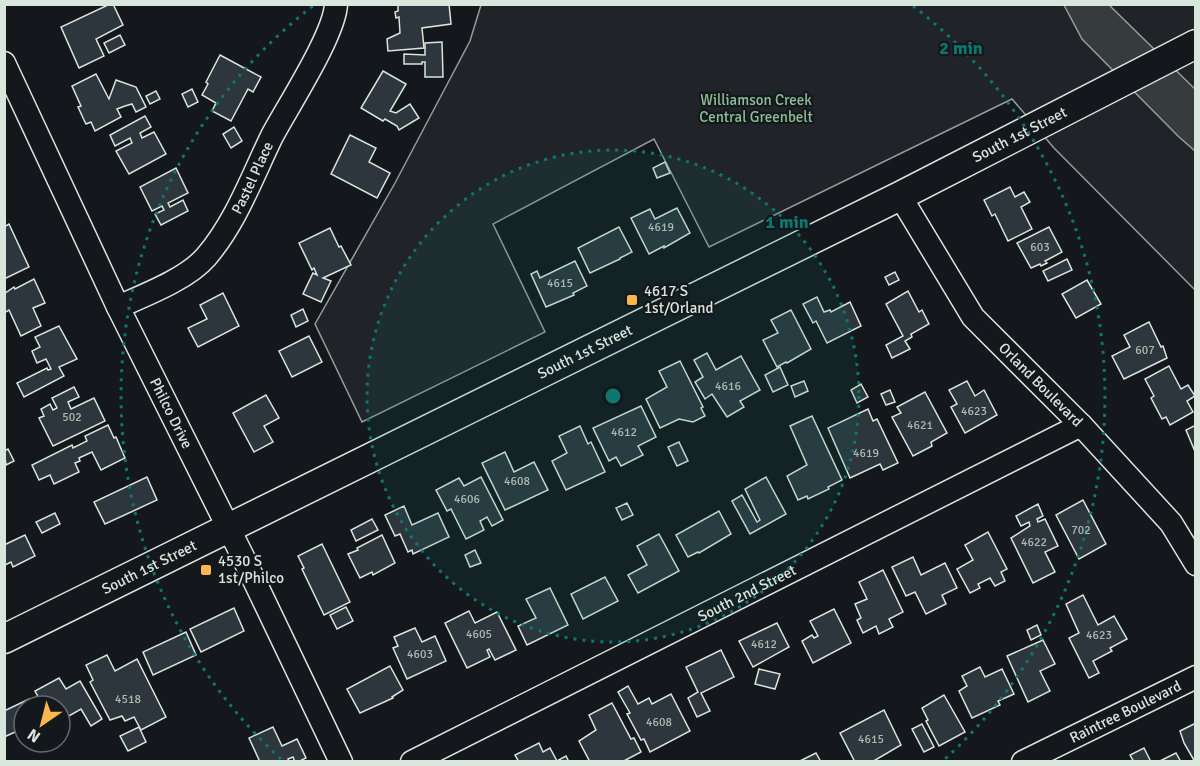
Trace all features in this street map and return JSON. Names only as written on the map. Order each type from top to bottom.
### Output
[{"type":"main road","name":"South 1st Street","points":[[4,639],[900,196],[1196,44]]},
{"type":"street","name":"Pastel Place","points":[[118,307],[173,282],[205,259],[228,226],[328,33],[336,13],[336,4]]},
{"type":"street","name":"Philco Drive","points":[[4,63],[118,307],[341,762]]},
{"type":"street","name":"Orland Boulevard","points":[[900,196],[973,317],[1081,425],[1171,523],[1196,564]]},
{"type":"street","name":"South 2nd Street","points":[[412,762],[1081,425]]},
{"type":"street","name":"Raintree Boulevard","points":[[1023,762],[1196,677]]},
{"type":"green space","name":"Williamson Creek Central Greenbelt","points":[[481,5],[1195,5],[1195,290],[1054,148],[1012,99],[709,247],[654,139],[493,224],[545,332],[362,422],[315,324],[395,183],[470,41]]},
{"type":"shaded area","points":[[1064,5],[1109,5],[1195,89],[1195,151],[1082,39]]},
{"type":"building","points":[[113,4],[123,25],[96,39],[104,56],[79,68],[61,27]]},
{"type":"building","points":[[398,4],[449,4],[451,24],[422,28],[424,48],[388,51],[387,39],[400,33],[399,17],[396,18],[395,12],[398,11]]},
{"type":"building","points":[[120,35],[125,45],[109,53],[104,43]]},
{"type":"building","points":[[442,42],[443,77],[425,77],[425,62],[404,64],[404,54],[425,55],[425,43]]},
{"type":"building","points":[[220,55],[261,77],[253,92],[248,89],[231,121],[212,111],[216,103],[202,95]]},
{"type":"building","points":[[383,71],[406,84],[390,111],[396,113],[410,104],[419,118],[399,130],[397,126],[385,119],[383,121],[361,108]]},
{"type":"building","points":[[96,74],[109,99],[116,80],[136,87],[146,107],[136,112],[132,104],[117,109],[121,117],[95,131],[91,122],[86,124],[72,86]]},
{"type":"building","points":[[192,89],[198,102],[188,107],[182,94]]},
{"type":"building","points":[[156,91],[160,99],[150,104],[146,96]]},
{"type":"building","points":[[145,116],[151,127],[140,133],[142,138],[154,132],[166,154],[129,174],[116,151],[132,143],[130,138],[115,146],[110,135]]},
{"type":"building","points":[[234,127],[242,141],[231,148],[223,134]]},
{"type":"building","points":[[350,135],[376,148],[369,162],[390,173],[377,198],[331,174]]},
{"type":"building","points":[[665,162],[670,173],[657,178],[653,168]]},
{"type":"building","points":[[176,168],[188,193],[168,203],[170,207],[183,200],[188,211],[161,225],[155,214],[164,210],[162,206],[152,211],[140,187]]},
{"type":"building","points":[[1010,187],[1015,197],[1024,192],[1030,202],[1021,207],[1032,229],[1008,241],[995,214],[992,216],[984,200]]},
{"type":"building","points":[[677,208],[690,233],[649,254],[631,218],[650,209],[655,219]]},
{"type":"building","points":[[9,224],[29,267],[4,279],[4,227]]},
{"type":"building","points":[[619,227],[632,252],[590,273],[578,248]]},
{"type":"building","points":[[1049,227],[1062,252],[1045,261],[1047,263],[1031,268],[1017,243]]},
{"type":"building","points":[[330,228],[351,265],[323,278],[331,281],[321,302],[303,294],[313,273],[317,275],[314,268],[312,270],[299,243]]},
{"type":"building","points":[[1067,259],[1072,270],[1048,281],[1043,271]]},
{"type":"building","points":[[575,261],[587,286],[573,293],[574,295],[546,307],[531,274],[537,271],[540,278]]},
{"type":"building","points":[[895,272],[899,280],[889,285],[885,277]]},
{"type":"building","points":[[34,279],[45,303],[33,308],[41,326],[21,336],[9,310],[4,313],[4,294]]},
{"type":"building","points":[[1087,280],[1101,304],[1076,318],[1062,294]]},
{"type":"building","points":[[908,291],[919,312],[922,310],[929,324],[911,334],[912,337],[905,341],[910,349],[892,358],[886,345],[903,336],[886,304]]},
{"type":"building","points":[[223,293],[239,326],[198,347],[188,328],[207,319],[200,305]]},
{"type":"building","points":[[817,297],[824,312],[830,310],[831,312],[850,302],[861,326],[827,343],[816,321],[813,323],[803,304]]},
{"type":"building","points":[[303,309],[308,321],[296,327],[291,315]]},
{"type":"building","points":[[791,310],[811,349],[777,367],[763,340],[778,333],[771,320]]},
{"type":"building","points":[[1149,322],[1167,358],[1124,379],[1112,356],[1130,347],[1124,335]]},
{"type":"building","points":[[59,326],[77,359],[59,367],[64,376],[24,397],[17,383],[47,368],[51,369],[46,359],[37,363],[32,351],[40,347],[35,337]]},
{"type":"building","points":[[309,336],[322,362],[292,377],[279,351]]},
{"type":"building","points":[[707,353],[716,370],[741,356],[760,390],[740,401],[744,407],[727,417],[712,394],[705,399],[695,382],[703,377],[694,360]]},
{"type":"building","points":[[680,361],[703,407],[701,408],[705,416],[693,422],[679,419],[660,428],[646,399],[667,387],[659,371]]},
{"type":"building","points":[[1169,366],[1181,389],[1188,385],[1195,396],[1187,401],[1193,412],[1170,425],[1166,417],[1162,419],[1151,398],[1154,396],[1145,379]]},
{"type":"building","points":[[780,367],[788,385],[773,392],[765,375]]},
{"type":"building","points":[[804,381],[808,391],[795,397],[791,386]]},
{"type":"building","points":[[967,381],[975,396],[984,390],[997,415],[965,433],[951,407],[957,404],[949,390]]},
{"type":"building","points":[[861,384],[868,397],[857,403],[851,390]]},
{"type":"building","points":[[74,387],[79,397],[68,402],[71,409],[94,398],[105,421],[53,446],[39,418],[44,416],[41,409],[50,404],[53,410],[57,408],[52,398]]},
{"type":"building","points":[[890,390],[895,402],[886,405],[881,394]]},
{"type":"building","points":[[925,392],[947,433],[931,442],[932,446],[913,456],[892,417],[901,413],[897,407]]},
{"type":"building","points":[[266,395],[279,418],[264,426],[273,442],[254,452],[233,413]]},
{"type":"building","points":[[641,406],[656,437],[638,446],[643,455],[621,466],[616,457],[609,461],[593,428]]},
{"type":"building","points":[[868,409],[873,421],[877,419],[898,463],[883,470],[880,464],[850,478],[828,428]]},
{"type":"building","points":[[812,416],[842,480],[808,499],[807,496],[798,500],[787,476],[807,465],[790,426]]},
{"type":"building","points":[[108,425],[125,458],[101,470],[92,452],[79,458],[80,461],[75,463],[79,472],[54,484],[50,475],[39,480],[32,465],[72,445],[73,448],[87,441],[85,436]]},
{"type":"building","points":[[1196,425],[1196,454],[1186,430]]},
{"type":"building","points":[[580,426],[588,444],[591,442],[605,472],[566,490],[552,461],[567,453],[559,436]]},
{"type":"building","points":[[679,442],[688,461],[677,466],[668,447]]},
{"type":"building","points":[[8,449],[14,461],[6,465],[4,451]]},
{"type":"building","points":[[505,452],[514,472],[534,462],[548,490],[505,510],[482,463]]},
{"type":"building","points":[[147,477],[157,500],[105,524],[94,502]]},
{"type":"building","points":[[481,477],[503,520],[492,526],[487,517],[480,521],[484,530],[466,539],[451,509],[447,511],[436,490],[459,478],[464,486]]},
{"type":"building","points":[[766,477],[786,514],[750,534],[732,501],[742,495],[757,522],[760,520],[745,489]]},
{"type":"building","points":[[1083,500],[1106,544],[1079,559],[1056,515]]},
{"type":"building","points":[[627,503],[633,515],[622,520],[616,508]]},
{"type":"building","points":[[1038,504],[1043,516],[1037,519],[1038,522],[1045,519],[1058,546],[1045,552],[1055,572],[1033,583],[1011,538],[1030,526],[1029,522],[1021,526],[1016,516]]},
{"type":"building","points":[[404,506],[412,525],[438,513],[449,537],[413,554],[412,550],[408,552],[400,534],[395,536],[385,515]]},
{"type":"building","points":[[719,511],[731,534],[688,557],[676,535]]},
{"type":"building","points":[[55,513],[60,524],[42,533],[36,522]]},
{"type":"building","points":[[372,519],[378,530],[356,541],[351,530]]},
{"type":"building","points":[[988,532],[1007,569],[1001,572],[1005,581],[995,586],[990,578],[978,584],[980,588],[970,593],[957,569],[973,560],[965,545]]},
{"type":"building","points":[[659,534],[679,571],[638,593],[628,575],[647,565],[637,546]]},
{"type":"building","points":[[25,535],[35,556],[13,567],[11,562],[5,565],[4,545]]},
{"type":"building","points":[[382,535],[395,563],[373,575],[372,572],[360,578],[348,554]]},
{"type":"building","points":[[322,544],[350,602],[324,615],[298,556]]},
{"type":"building","points":[[475,550],[481,563],[470,567],[465,555]]},
{"type":"building","points":[[913,557],[921,575],[945,563],[957,588],[942,595],[946,604],[926,614],[915,592],[906,596],[892,567]]},
{"type":"building","points":[[883,570],[903,612],[889,619],[893,627],[879,634],[876,626],[863,633],[857,620],[861,618],[855,604],[867,599],[859,582]]},
{"type":"building","points":[[605,577],[618,601],[583,619],[571,594]]},
{"type":"building","points":[[550,588],[568,625],[527,645],[518,626],[536,618],[526,599]]},
{"type":"building","points":[[1083,595],[1098,625],[1114,616],[1127,639],[1110,648],[1112,651],[1093,661],[1099,673],[1089,678],[1069,638],[1079,633],[1066,604]]},
{"type":"building","points":[[346,607],[353,621],[337,629],[330,615]]},
{"type":"building","points":[[234,608],[244,631],[201,652],[190,629]]},
{"type":"building","points":[[834,609],[851,643],[813,663],[802,641],[812,635],[814,638],[818,636],[810,621]]},
{"type":"building","points":[[469,611],[475,623],[497,612],[516,650],[495,660],[489,649],[487,650],[490,657],[467,668],[445,623]]},
{"type":"building","points":[[777,623],[789,647],[753,667],[739,641]]},
{"type":"building","points":[[1037,625],[1041,635],[1031,640],[1027,630]]},
{"type":"building","points":[[415,628],[422,642],[435,636],[446,661],[407,679],[393,648],[398,646],[394,637]]},
{"type":"building","points":[[186,632],[196,655],[153,675],[143,652]]},
{"type":"building","points":[[1043,640],[1055,664],[1040,671],[1050,691],[1028,702],[1007,656]]},
{"type":"building","points":[[721,650],[734,677],[701,693],[710,711],[697,717],[688,698],[698,692],[686,667]]},
{"type":"building","points":[[107,655],[115,671],[137,659],[166,717],[141,730],[134,717],[125,721],[122,716],[110,720],[90,682],[93,680],[86,665]]},
{"type":"building","points":[[390,666],[403,690],[393,698],[360,713],[347,689]]},
{"type":"building","points":[[980,667],[985,677],[1002,669],[1014,694],[998,701],[1000,705],[972,718],[959,691],[967,686],[962,676]]},
{"type":"building","points":[[759,669],[780,674],[775,689],[755,684]]},
{"type":"building","points":[[59,678],[66,689],[80,681],[102,719],[91,726],[81,709],[72,714],[72,694],[37,694],[35,691]]},
{"type":"building","points":[[628,686],[638,704],[649,698],[652,704],[671,694],[690,731],[650,752],[627,714],[630,713],[618,692]]},
{"type":"building","points":[[944,695],[965,732],[939,746],[922,708]]},
{"type":"building","points":[[612,703],[631,739],[634,738],[641,752],[622,762],[590,762],[579,741],[596,730],[589,715]]},
{"type":"building","points":[[12,707],[12,733],[4,737],[4,711]]},
{"type":"building","points":[[884,710],[901,745],[872,762],[855,762],[840,733]]},
{"type":"building","points":[[1196,723],[1196,762],[1195,762],[1180,731]]},
{"type":"building","points":[[922,724],[934,747],[924,752],[912,729]]},
{"type":"building","points":[[139,727],[146,742],[128,751],[120,736]]},
{"type":"building","points":[[273,727],[282,746],[297,739],[306,758],[298,762],[295,762],[293,757],[288,759],[289,762],[260,762],[249,738]]},
{"type":"building","points":[[539,743],[543,752],[550,748],[557,761],[566,756],[569,762],[519,762],[515,755]]},
{"type":"building","points":[[1144,748],[1151,762],[1134,762],[1130,755]]},
{"type":"building","points":[[816,753],[821,762],[798,762]]},
{"type":"building","points":[[1176,753],[1181,762],[1158,762]]},
{"type":"place","name":"4617 S 1st/Orland","points":[[632,300]]},
{"type":"place","name":"4530 S 1st/Philco","points":[[206,570]]}]
